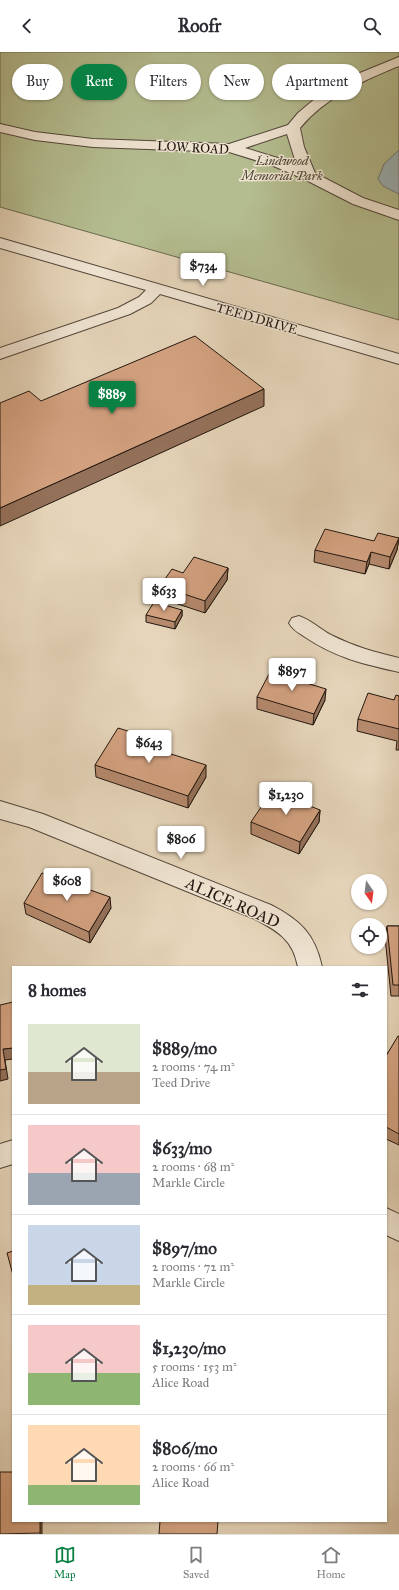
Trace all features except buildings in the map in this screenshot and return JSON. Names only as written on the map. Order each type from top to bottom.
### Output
[{"type":"street","points":[[230,148],[293,128],[300,119],[330,93],[355,79],[399,61]]},
{"type":"street","name":"LOW ROAD","points":[[0,128],[42,137],[93,143],[230,148],[276,162],[309,176],[358,202],[399,215]]},
{"type":"street","points":[[293,128],[294,141],[299,157],[309,176]]},
{"type":"street","name":"TEED DRIVE","points":[[0,243],[399,359]]},
{"type":"street","points":[[0,354],[124,311],[145,300],[157,288]]},
{"type":"street","points":[[299,623],[323,639],[354,654],[399,665]]},
{"type":"street","name":"ALICE ROAD","points":[[0,810],[35,820],[263,912],[281,921],[294,932],[304,946],[310,966]]},
{"type":"street","points":[[0,1156],[12,1152]]},
{"type":"street","points":[[387,1222],[399,1228]]},
{"type":"green space","name":"Lindwood Memorial Park","points":[[0,52],[399,52],[399,320],[0,207]]},
{"type":"water","points":[[399,150],[399,194],[383,186],[378,179],[384,164]]}]
